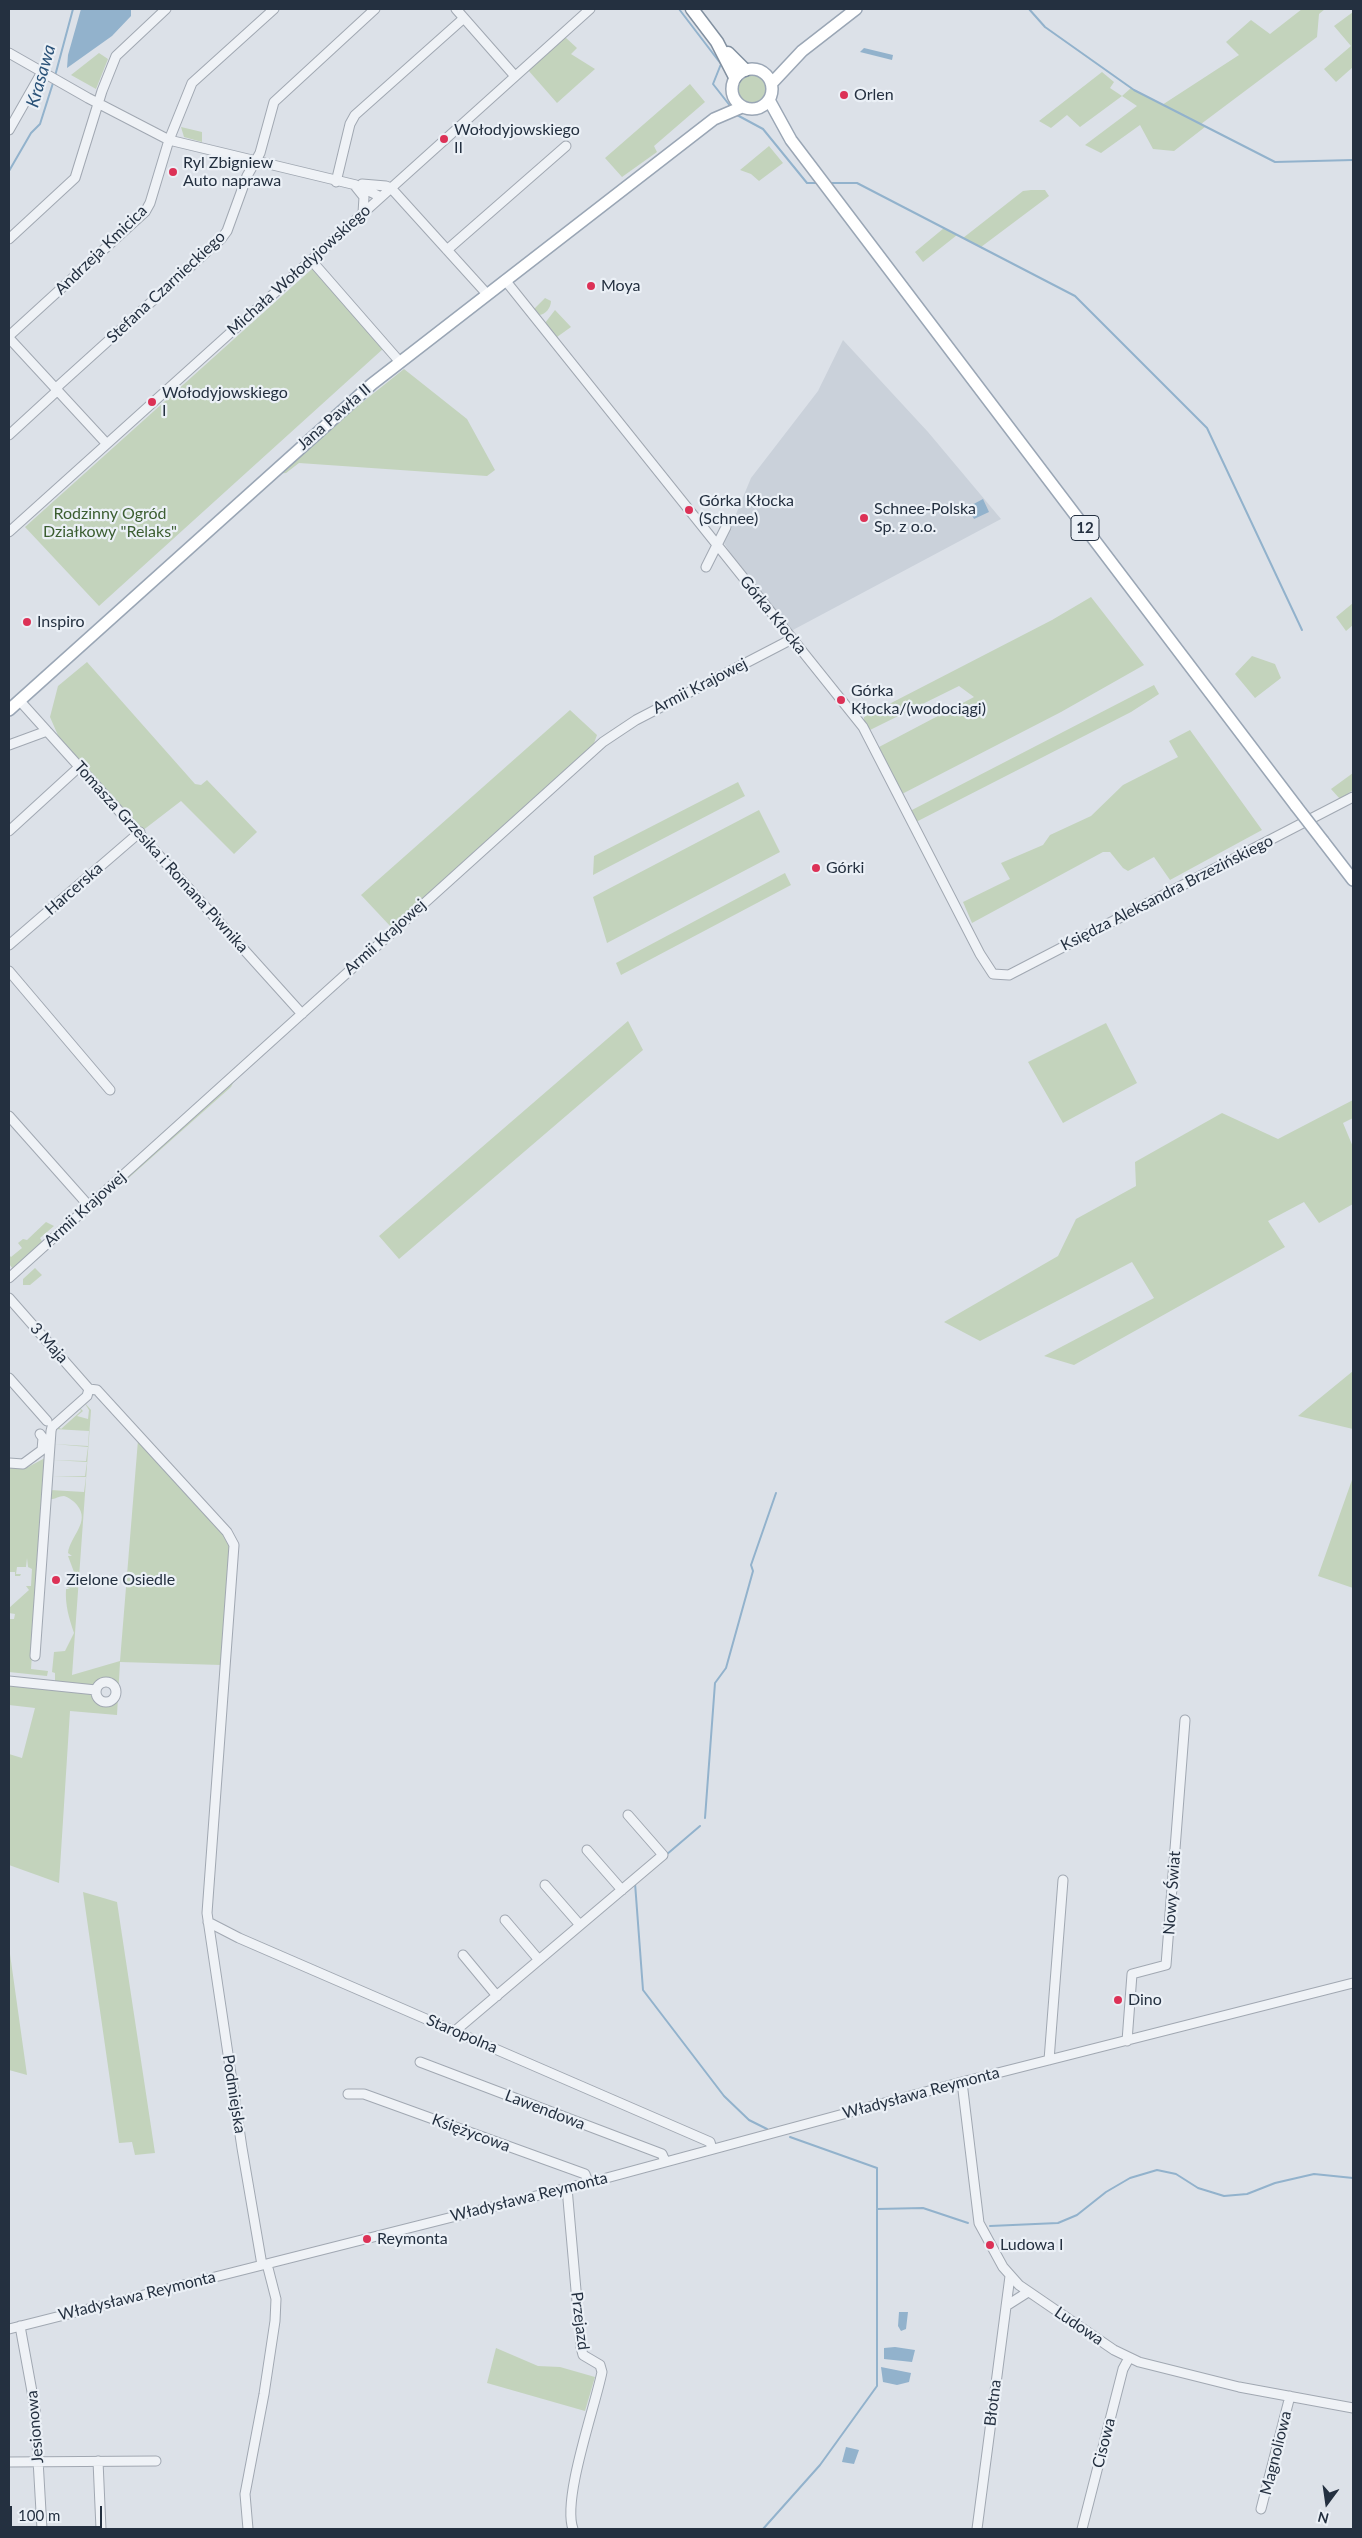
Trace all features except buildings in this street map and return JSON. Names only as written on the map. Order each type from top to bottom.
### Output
[{"type":"highway","points":[[692,9],[740,74]]},
{"type":"main road","points":[[764,72],[802,51],[856,9]]},
{"type":"main road","points":[[772,83],[764,72],[752,68],[740,74],[732,90],[733,105],[759,108],[770,100],[772,83],[802,51]]},
{"type":"main road","name":"12","points":[[770,100],[791,140]]},
{"type":"main road","name":"Jana Pawła II","points":[[9,710],[331,419],[487,294],[733,105]]},
{"type":"main road","name":"12","points":[[759,108],[791,140],[1353,880]]},
{"type":"street","points":[[9,239],[77,175],[98,103],[119,52],[166,9]]},
{"type":"street","name":"Andrzeja Kmicica","points":[[9,337],[145,212],[150,203],[169,140],[196,77],[274,9]]},
{"type":"street","name":"Stefana Czarnieckiego","points":[[9,435],[221,239],[227,230],[247,176],[256,162],[274,102],[375,9]]},
{"type":"street","points":[[456,9],[514,75]]},
{"type":"street","name":"Michała Wołodyjowskiego","points":[[9,532],[514,75],[590,9]]},
{"type":"street","points":[[336,182],[348,130],[355,115],[464,18]]},
{"type":"street","points":[[9,53],[169,140],[336,182],[386,186],[390,188],[487,294]]},
{"type":"street","points":[[9,130],[42,72]]},
{"type":"street","points":[[447,250],[566,146]]},
{"type":"street","points":[[349,184],[370,190],[381,197]]},
{"type":"street","points":[[349,184],[362,193],[365,201],[363,213]]},
{"type":"street","points":[[311,260],[400,362]]},
{"type":"street","name":"Górka Kłocka","points":[[505,280],[863,727],[989,971],[997,976]]},
{"type":"street","points":[[9,337],[106,443]]},
{"type":"street","points":[[706,567],[726,527]]},
{"type":"street","name":"Armii Krajowej","points":[[9,1278],[603,742],[636,720],[792,639]]},
{"type":"street","name":"Tomasza Grzesika i Romana Piwnika","points":[[19,700],[140,832],[302,1014]]},
{"type":"street","points":[[9,745],[47,731]]},
{"type":"street","points":[[9,830],[79,767]]},
{"type":"street","name":"Księdza Aleksandra Brzezińskiego","points":[[997,976],[1009,975],[1353,798]]},
{"type":"street","name":"Harcerska","points":[[9,945],[140,832]]},
{"type":"street","points":[[9,971],[110,1090]]},
{"type":"street","points":[[9,1116],[89,1206]]},
{"type":"street","name":"3 Maja","points":[[9,1298],[89,1389],[97,1390],[227,1532],[234,1545],[208,1922]]},
{"type":"street","points":[[9,1378],[47,1421]]},
{"type":"street","points":[[35,1656],[51,1431],[87,1396],[89,1389]]},
{"type":"street","points":[[9,1463],[23,1464],[42,1450],[43,1438],[40,1434]]},
{"type":"street","points":[[9,1682],[96,1690]]},
{"type":"street","name":"Nowy Świat","points":[[1127,2041],[1132,1974],[1166,1965],[1185,1720]]},
{"type":"street","points":[[455,2032],[663,1855],[628,1815]]},
{"type":"street","points":[[587,1850],[622,1890]]},
{"type":"street","points":[[1049,2060],[1063,1880]]},
{"type":"street","points":[[546,1885],[580,1925]]},
{"type":"street","points":[[504,1920],[539,1960]]},
{"type":"street","name":"Staropolna","points":[[208,1922],[238,1938],[710,2142],[712,2149]]},
{"type":"street","name":"Podmiejska","points":[[208,1922],[265,2264],[276,2299],[275,2321],[264,2394],[245,2494],[248,2529]]},
{"type":"street","points":[[462,1955],[497,1996]]},
{"type":"street","name":"Władysława Reymonta","points":[[9,2329],[567,2188],[962,2082],[1353,1983]]},
{"type":"street","name":"Lawendowa","points":[[420,2062],[662,2154],[665,2161]]},
{"type":"street","name":"Ludowa","points":[[962,2082],[979,2222],[1010,2276],[1028,2292],[1129,2358],[1172,2371],[1353,2408]]},
{"type":"street","name":"Księżycowa","points":[[348,2094],[364,2094],[586,2174],[588,2182]]},
{"type":"street","name":"Przejazd","points":[[567,2188],[581,2347],[583,2356],[600,2365],[602,2372],[577,2475],[570,2516],[573,2529]]},
{"type":"street","name":"Błotna","points":[[977,2529],[1010,2276]]},
{"type":"street","points":[[1006,2306],[1028,2292]]},
{"type":"street","name":"Jesionowa","points":[[20,2326],[33,2394],[39,2460],[42,2529]]},
{"type":"street","name":"Cisowa","points":[[1082,2529],[1123,2369],[1129,2358]]},
{"type":"street","name":"Magnoliowa","points":[[1262,2509],[1290,2396]]},
{"type":"street","points":[[9,2462],[39,2460],[156,2461]]},
{"type":"street","points":[[98,2461],[101,2529]]},
{"type":"shaded area","points":[[843,340],[928,432],[1001,519],[791,631],[741,570],[724,543],[751,478],[818,391]]},
{"type":"green space","points":[[1302,9],[1325,9],[1319,14],[1317,37],[1201,124],[1205,127],[1174,151],[1153,149],[1140,125],[1101,153],[1085,145],[1137,106],[1122,96],[1131,88],[1162,105],[1239,55],[1226,42],[1251,20],[1270,34]]},
{"type":"green space","points":[[1353,12],[1353,67],[1336,82],[1324,69],[1351,46],[1334,26]]},
{"type":"green space","points":[[565,37],[577,48],[571,54],[595,69],[557,103],[528,70]]},
{"type":"green space","points":[[99,53],[108,59],[96,89],[71,75]]},
{"type":"green space","points":[[1102,72],[1114,82],[1110,88],[1122,96],[1080,127],[1067,115],[1051,128],[1039,121]]},
{"type":"green space","points":[[752,73],[764,77],[768,89],[764,101],[752,105],[740,101],[736,89],[740,77]]},
{"type":"green space","points":[[690,84],[705,102],[654,146],[657,152],[622,177],[605,158]]},
{"type":"green space","points":[[181,127],[202,132],[202,142],[184,137]]},
{"type":"green space","points":[[769,146],[783,163],[759,181],[751,174],[740,170]]},
{"type":"green space","points":[[1045,190],[1049,196],[981,247],[963,238],[1023,191]]},
{"type":"green space","points":[[944,228],[957,235],[923,262],[915,252]]},
{"type":"green space","name":"Rodzinny Ogród Działkowy \"Relaks\"","points":[[313,268],[384,348],[99,606],[25,527]]},
{"type":"green space","points":[[545,298],[551,301],[550,306],[545,313],[537,315],[534,309]]},
{"type":"green space","points":[[555,310],[571,327],[557,337],[545,323]]},
{"type":"green space","points":[[404,369],[467,419],[495,470],[487,476],[299,463],[286,473],[275,474],[300,452]]},
{"type":"green space","points":[[1091,597],[1144,665],[1061,712],[902,794],[879,747],[974,697],[959,686],[870,730],[864,723],[864,717],[1052,620]]},
{"type":"green space","points":[[1353,603],[1353,625],[1346,631],[1336,617]]},
{"type":"green space","points":[[1252,656],[1275,664],[1281,678],[1255,698],[1235,674]]},
{"type":"green space","points":[[87,662],[195,784],[201,785],[207,780],[257,832],[234,854],[181,801],[142,831],[60,740],[50,717],[58,686]]},
{"type":"green space","points":[[1154,685],[1159,694],[1131,712],[916,822],[910,811]]},
{"type":"green space","points":[[570,710],[597,735],[593,746],[391,927],[361,895]]},
{"type":"green space","points":[[1190,730],[1262,830],[1170,880],[1154,857],[1128,871],[1123,868],[1110,852],[1103,852],[972,923],[963,902],[1010,879],[1001,863],[1043,845],[1050,835],[1091,816],[1123,785],[1178,757],[1169,741]]},
{"type":"green space","points":[[1353,773],[1353,790],[1340,799],[1331,789]]},
{"type":"green space","points":[[738,782],[745,796],[593,875],[594,856]]},
{"type":"green space","points":[[759,810],[780,852],[607,943],[593,897]]},
{"type":"green space","points":[[785,873],[791,885],[621,975],[616,963]]},
{"type":"green space","points":[[628,1021],[643,1050],[399,1259],[379,1236]]},
{"type":"green space","points":[[1106,1023],[1137,1083],[1063,1123],[1028,1062]]},
{"type":"green space","points":[[235,1079],[231,1087],[123,1183],[123,1180]]},
{"type":"green space","points":[[1353,1100],[1353,1118],[1343,1123],[1353,1147],[1353,1204],[1319,1223],[1304,1202],[1268,1221],[1285,1247],[1074,1365],[1044,1356],[1154,1298],[1132,1262],[980,1341],[944,1322],[1058,1256],[1076,1219],[1136,1186],[1135,1162],[1222,1113],[1278,1139]]},
{"type":"green space","points":[[46,1222],[54,1226],[40,1238],[43,1243],[14,1270],[9,1264],[9,1255],[11,1257],[22,1248],[18,1243],[23,1239],[27,1240]]},
{"type":"green space","points":[[35,1268],[42,1275],[30,1285],[23,1285],[23,1279]]},
{"type":"green space","points":[[1353,1371],[1353,1429],[1298,1416]]},
{"type":"green space","points":[[84,1402],[91,1410],[72,1675],[120,1661],[138,1440],[226,1535],[232,1547],[222,1665],[120,1662],[117,1715],[70,1711],[59,1883],[9,1865],[9,1754],[22,1758],[35,1708],[9,1705],[9,1684],[89,1692],[103,1704],[112,1702],[117,1695],[116,1686],[110,1680],[102,1680],[91,1685],[55,1682],[55,1673],[52,1672],[54,1652],[65,1651],[74,1633],[66,1601],[66,1589],[70,1589],[66,1587],[74,1572],[68,1556],[72,1556],[68,1553],[82,1517],[77,1505],[67,1497],[62,1496],[48,1499],[50,1490],[84,1492],[86,1477],[51,1476],[85,1476],[87,1462],[53,1460],[86,1461],[88,1447],[54,1444],[88,1446],[89,1431],[54,1429],[58,1426],[61,1429],[81,1411],[79,1407],[83,1411],[77,1416],[88,1419],[89,1410]]},
{"type":"green space","points":[[45,1458],[31,1669],[48,1671],[47,1676],[9,1672],[9,1619],[14,1619],[15,1614],[9,1613],[9,1608],[29,1590],[26,1586],[31,1586],[32,1569],[28,1567],[27,1558],[26,1567],[17,1567],[16,1574],[21,1574],[20,1576],[15,1576],[15,1572],[9,1572],[9,1466],[28,1467]]},
{"type":"green space","points":[[1353,1477],[1353,1588],[1318,1576]]},
{"type":"green space","points":[[83,1892],[117,1902],[155,2153],[135,2155],[132,2142],[119,2143]]},
{"type":"green space","points":[[9,1947],[27,2075],[9,2070]]},
{"type":"green space","points":[[496,2348],[538,2366],[560,2367],[595,2377],[585,2411],[487,2383]]},
{"type":"water","points":[[81,9],[131,9],[131,16],[112,36],[67,68],[68,55]]},
{"type":"water","points":[[864,48],[893,55],[892,60],[860,52]]},
{"type":"water","points":[[983,499],[989,512],[974,519],[968,507]]},
{"type":"water","points":[[899,2312],[908,2312],[906,2329],[901,2331],[898,2326]]},
{"type":"water","points":[[895,2347],[915,2350],[912,2362],[884,2359],[884,2348]]},
{"type":"water","points":[[881,2367],[911,2373],[909,2382],[897,2385],[883,2382]]},
{"type":"water","points":[[846,2447],[859,2450],[854,2464],[842,2462]]},
{"type":"waterway","name":"Krasawa","points":[[55,76],[73,9]]},
{"type":"waterway","points":[[679,9],[721,64],[713,84],[731,107]]},
{"type":"waterway","points":[[1029,9],[1045,27],[1134,90],[1275,162],[1353,160]]},
{"type":"waterway","name":"Krasawa","points":[[9,171],[31,133],[40,124],[53,83]]},
{"type":"waterway","points":[[737,115],[763,129],[807,183],[818,183]]},
{"type":"waterway","points":[[830,183],[857,183],[1075,296],[1207,428],[1302,630]]},
{"type":"waterway","points":[[705,1818],[715,1683],[726,1668],[753,1571],[751,1565],[776,1493]]},
{"type":"waterway","points":[[666,1855],[700,1826]]},
{"type":"waterway","points":[[635,1883],[643,1990],[724,2096],[749,2120],[767,2129]]},
{"type":"waterway","points":[[790,2137],[877,2168],[877,2208]]},
{"type":"waterway","points":[[990,2226],[1058,2223],[1077,2215],[1106,2192],[1130,2178],[1157,2170],[1176,2174],[1198,2188],[1224,2196],[1247,2194],[1275,2183],[1314,2174],[1353,2178]]},
{"type":"waterway","points":[[763,2529],[820,2465],[877,2386],[877,2209],[923,2208],[968,2223]]},
{"type":"place","name":"Orlen","points":[[844,95]]},
{"type":"place","name":"Wołodyjowskiego II","points":[[444,139]]},
{"type":"place","name":"Ryl Zbigniew Auto naprawa","points":[[173,172]]},
{"type":"place","name":"Moya","points":[[591,286]]},
{"type":"place","name":"Wołodyjowskiego I","points":[[152,402]]},
{"type":"place","name":"Górka Kłocka (Schnee)","points":[[689,510]]},
{"type":"place","name":"Schnee-Polska Sp. z o.o.","points":[[864,518]]},
{"type":"place","name":"Inspiro","points":[[27,622]]},
{"type":"place","name":"Górka Kłocka/(wodociągi)","points":[[841,700]]},
{"type":"place","name":"Górki","points":[[816,868]]},
{"type":"place","name":"Zielone Osiedle","points":[[56,1580]]},
{"type":"place","name":"Dino","points":[[1118,2000]]},
{"type":"place","name":"Reymonta","points":[[367,2239]]},
{"type":"place","name":"Ludowa I","points":[[990,2245]]}]
